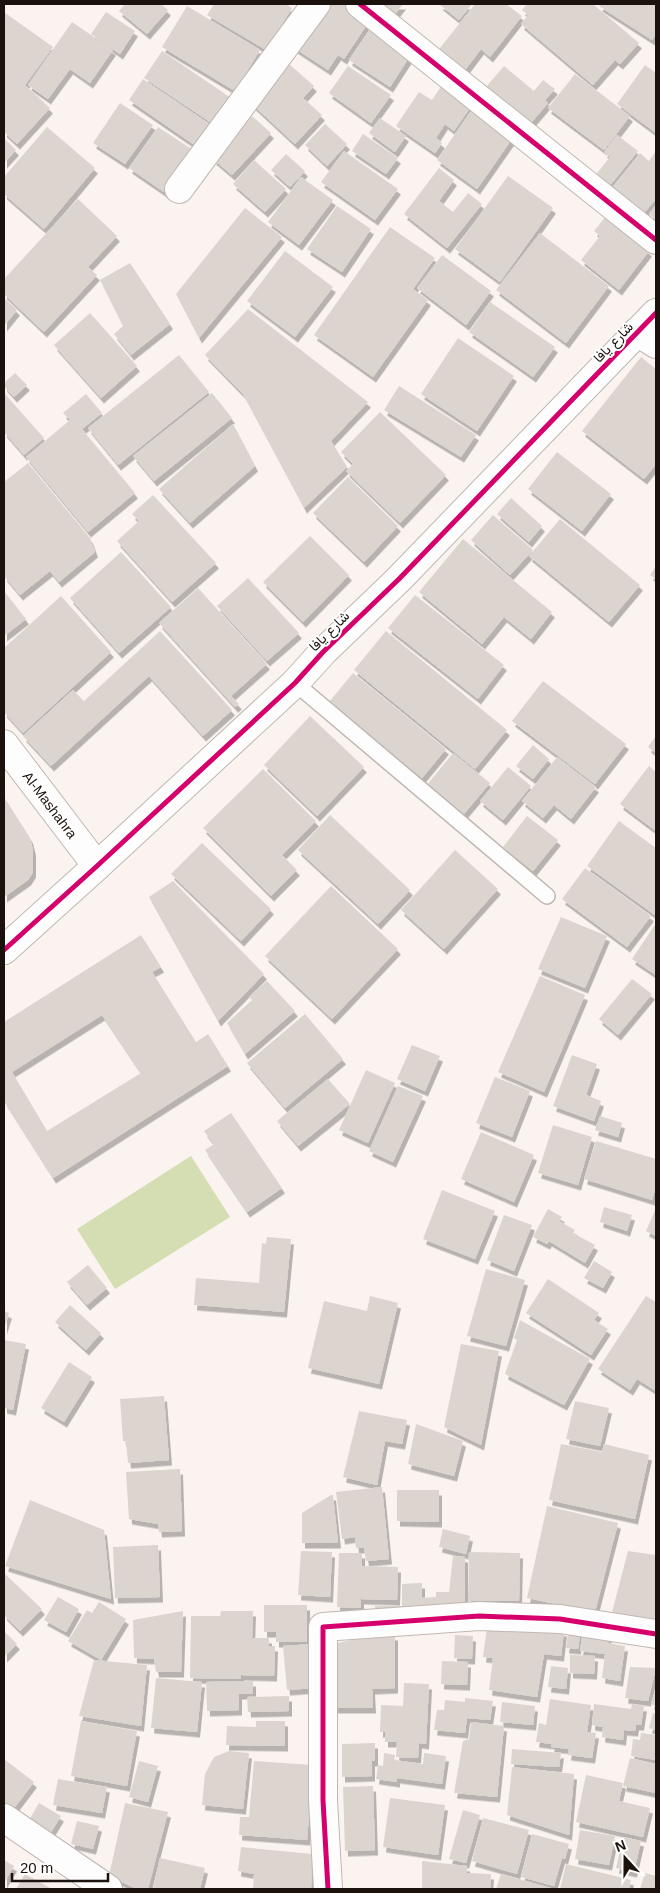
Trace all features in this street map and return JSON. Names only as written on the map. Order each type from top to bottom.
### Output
[{"type":"street","points":[[179,189],[316,4]]},
{"type":"street","points":[[360,4],[656,240]]},
{"type":"street","name":"شارع يافا","points":[[4,950],[295,682],[323,652],[647,338],[656,313]]},
{"type":"street","name":"Al-Mashahra","points":[[4,744],[97,866]]},
{"type":"street","points":[[328,1889],[324,1800],[323,1627],[479,1616],[560,1619],[656,1634]]},
{"type":"street","points":[[4,1818],[108,1889]]},
{"type":"lane","points":[[295,682],[547,896]]},
{"type":"green space","points":[[191,1156],[230,1217],[115,1289],[77,1229]]},
{"type":"building","points":[[125,4],[161,4],[168,10],[147,34],[119,11]]},
{"type":"building","points":[[214,4],[285,4],[292,8],[266,50],[207,15]]},
{"type":"building","points":[[322,4],[345,4],[370,20],[344,59],[338,55],[328,70],[293,47]]},
{"type":"building","points":[[372,4],[403,4],[392,18]]},
{"type":"building","points":[[439,4],[472,4],[459,20]]},
{"type":"building","points":[[475,4],[506,4],[522,16],[490,57],[481,49],[459,78],[432,58]]},
{"type":"building","points":[[527,4],[593,4],[639,43],[620,64],[615,60],[593,85],[521,24],[528,15],[522,10]]},
{"type":"building","points":[[601,4],[656,4],[656,34],[652,40],[599,6]]},
{"type":"building","points":[[187,6],[260,50],[235,91],[162,47]]},
{"type":"building","points":[[4,12],[53,47],[25,85],[50,108],[17,144],[4,132]]},
{"type":"building","points":[[106,12],[135,31],[120,54],[91,34]]},
{"type":"building","points":[[72,22],[113,50],[90,83],[70,69],[48,99],[28,85]]},
{"type":"building","points":[[370,29],[410,56],[390,87],[349,60]]},
{"type":"building","points":[[162,51],[237,102],[219,128],[144,78]]},
{"type":"building","points":[[289,64],[314,86],[303,98],[322,115],[295,144],[252,104]]},
{"type":"building","points":[[645,65],[656,73],[656,133],[617,104]]},
{"type":"building","points":[[348,66],[391,95],[371,123],[329,93]]},
{"type":"building","points":[[504,66],[534,91],[543,80],[555,89],[545,100],[548,103],[525,130],[480,94]]},
{"type":"building","points":[[575,74],[630,116],[604,150],[548,108]]},
{"type":"building","points":[[143,79],[211,125],[196,146],[129,100]]},
{"type":"building","points":[[442,85],[472,105],[454,131],[445,124],[436,138],[442,143],[435,153],[396,126],[419,92],[432,100]]},
{"type":"building","points":[[120,103],[153,125],[125,164],[93,143]]},
{"type":"building","points":[[473,108],[514,136],[477,189],[437,160]]},
{"type":"building","points":[[252,116],[271,133],[232,175],[213,159]]},
{"type":"building","points":[[380,118],[406,136],[395,152],[369,133]]},
{"type":"building","points":[[325,124],[347,144],[327,166],[305,145]]},
{"type":"building","points":[[47,127],[95,168],[44,229],[4,194],[4,177]]},
{"type":"building","points":[[158,127],[193,150],[164,192],[129,168]]},
{"type":"building","points":[[363,134],[398,158],[386,174],[352,151]]},
{"type":"building","points":[[617,135],[638,151],[608,188],[594,177],[610,157],[604,152]]},
{"type":"building","points":[[4,138],[16,150],[4,163]]},
{"type":"building","points":[[344,151],[398,189],[375,220],[321,182]]},
{"type":"building","points":[[656,151],[656,199],[643,214],[611,189],[640,153],[649,161]]},
{"type":"building","points":[[286,154],[305,171],[290,187],[271,170]]},
{"type":"building","points":[[254,160],[286,189],[265,212],[233,184]]},
{"type":"building","points":[[439,168],[454,180],[439,201],[453,212],[468,193],[482,204],[447,248],[404,214]]},
{"type":"building","points":[[508,176],[553,208],[500,282],[455,249]]},
{"type":"building","points":[[301,177],[333,200],[299,245],[268,222]]},
{"type":"building","points":[[78,199],[117,236],[88,267],[97,275],[44,332],[4,294],[4,279]]},
{"type":"building","points":[[656,205],[656,220],[649,214]]},
{"type":"building","points":[[337,206],[371,229],[342,272],[307,249]]},
{"type":"building","points":[[245,208],[282,237],[199,338],[176,294]]},
{"type":"building","points":[[606,216],[649,251],[619,290],[581,260],[600,236],[594,231]]},
{"type":"building","points":[[390,227],[435,258],[413,289],[428,300],[373,377],[314,335]]},
{"type":"building","points":[[540,233],[609,286],[566,343],[496,290]]},
{"type":"building","points":[[285,251],[333,287],[295,337],[247,301]]},
{"type":"building","points":[[442,255],[491,291],[466,325],[417,288]]},
{"type":"building","points":[[130,263],[170,324],[131,355],[114,334],[123,326],[100,280]]},
{"type":"building","points":[[4,298],[17,310],[4,326]]},
{"type":"building","points":[[490,302],[555,347],[533,377],[469,332]]},
{"type":"building","points":[[248,309],[368,402],[331,441],[347,467],[304,508],[243,394],[205,355]]},
{"type":"building","points":[[90,313],[137,366],[101,398],[54,345]]},
{"type":"building","points":[[458,338],[514,376],[477,431],[421,394]]},
{"type":"building","points":[[179,355],[209,392],[118,465],[88,428]]},
{"type":"building","points":[[641,357],[656,369],[656,464],[644,479],[582,431]]},
{"type":"building","points":[[15,373],[27,385],[14,397],[4,386],[4,383]]},
{"type":"building","points":[[399,386],[476,435],[461,457],[384,410]]},
{"type":"building","points":[[212,393],[232,418],[154,481],[133,456]]},
{"type":"building","points":[[5,394],[44,438],[24,455],[4,432]]},
{"type":"building","points":[[86,394],[102,413],[82,429],[135,493],[88,532],[26,457],[70,420],[63,413]]},
{"type":"building","points":[[380,412],[446,475],[400,523],[346,471],[353,464],[341,452]]},
{"type":"building","points":[[233,424],[255,466],[190,523],[159,489]]},
{"type":"building","points":[[557,452],[611,494],[582,531],[528,489]]},
{"type":"building","points":[[28,463],[90,538],[95,552],[59,582],[50,571],[20,595],[4,576],[4,482]]},
{"type":"building","points":[[348,477],[398,526],[364,562],[313,513]]},
{"type":"building","points":[[153,495],[216,563],[172,602],[117,541],[139,521],[132,514]]},
{"type":"building","points":[[511,498],[542,526],[529,542],[497,514]]},
{"type":"building","points":[[493,515],[533,550],[510,575],[471,540]]},
{"type":"building","points":[[560,519],[640,585],[609,622],[529,556]]},
{"type":"building","points":[[310,536],[349,575],[303,622],[263,582]]},
{"type":"building","points":[[463,539],[552,612],[531,639],[504,617],[482,644],[419,592]]},
{"type":"building","points":[[121,552],[171,607],[119,653],[70,598]]},
{"type":"building","points":[[656,566],[656,579],[650,575]]},
{"type":"building","points":[[248,578],[299,633],[267,661],[217,606]]},
{"type":"building","points":[[198,588],[267,664],[231,696],[239,704],[235,707],[159,623]]},
{"type":"building","points":[[4,591],[26,619],[4,636]]},
{"type":"building","points":[[415,595],[504,665],[478,699],[388,628]]},
{"type":"building","points":[[61,596],[111,652],[23,733],[4,712],[4,648]]},
{"type":"building","points":[[160,631],[232,710],[203,736],[149,676],[51,766],[23,736],[73,690],[84,701]]},
{"type":"building","points":[[386,631],[507,730],[475,769],[354,670]]},
{"type":"building","points":[[353,673],[446,749],[422,778],[329,702]]},
{"type":"building","points":[[543,681],[626,744],[595,784],[512,721]]},
{"type":"building","points":[[310,716],[364,767],[317,816],[264,765]]},
{"type":"building","points":[[656,736],[656,753],[648,747]]},
{"type":"building","points":[[533,745],[549,759],[533,779],[516,766]]},
{"type":"building","points":[[453,753],[490,783],[463,815],[426,786]]},
{"type":"building","points":[[557,757],[596,787],[571,819],[554,805],[543,818],[522,801]]},
{"type":"building","points":[[649,766],[656,772],[656,831],[620,804]]},
{"type":"building","points":[[508,767],[531,786],[503,820],[480,801]]},
{"type":"building","points":[[263,769],[316,821],[282,855],[297,870],[271,896],[203,828]]},
{"type":"building","points":[[4,797],[30,838],[33,850],[33,872],[28,880],[4,897]]},
{"type":"building","points":[[330,815],[410,890],[378,924],[298,850]]},
{"type":"building","points":[[527,816],[558,840],[533,871],[503,847]]},
{"type":"building","points":[[619,821],[656,848],[655,915],[587,866]]},
{"type":"building","points":[[202,843],[271,909],[241,941],[171,874]]},
{"type":"building","points":[[455,850],[498,889],[444,949],[401,910]]},
{"type":"building","points":[[585,868],[651,916],[627,947],[562,899]]},
{"type":"building","points":[[173,881],[264,974],[218,1021],[149,897]]},
{"type":"building","points":[[331,886],[398,949],[332,1019],[265,956]]},
{"type":"building","points":[[561,917],[607,936],[585,988],[538,969]]},
{"type":"building","points":[[656,923],[656,975],[632,959]]},
{"type":"building","points":[[141,935],[161,967],[152,972],[196,1042],[208,1034],[228,1066],[53,1178],[4,1101],[4,1022]],"holes":[[[102,1015],[141,1073],[47,1131],[12,1072]]]},
{"type":"building","points":[[540,976],[585,995],[544,1092],[498,1072]]},
{"type":"building","points":[[632,979],[652,994],[618,1035],[599,1019]]},
{"type":"building","points":[[267,981],[295,1011],[245,1054],[227,1023],[252,1000],[249,997]]},
{"type":"building","points":[[305,1014],[343,1059],[285,1108],[247,1063]]},
{"type":"building","points":[[412,1045],[440,1056],[425,1091],[397,1079]]},
{"type":"building","points":[[572,1055],[597,1064],[586,1095],[601,1101],[594,1121],[553,1106]]},
{"type":"building","points":[[366,1070],[395,1083],[368,1143],[339,1130]]},
{"type":"building","points":[[495,1077],[530,1091],[512,1137],[476,1123]]},
{"type":"building","points":[[328,1079],[350,1104],[298,1146],[277,1121]]},
{"type":"building","points":[[398,1086],[423,1096],[393,1162],[369,1151]]},
{"type":"building","points":[[231,1113],[282,1188],[247,1212],[205,1150],[214,1144],[204,1131]]},
{"type":"building","points":[[600,1116],[622,1123],[618,1137],[595,1130]]},
{"type":"building","points":[[553,1125],[592,1137],[578,1185],[538,1173]]},
{"type":"building","points":[[481,1132],[534,1155],[514,1202],[461,1179]]},
{"type":"building","points":[[596,1141],[656,1159],[656,1186],[652,1200],[584,1179]]},
{"type":"building","points":[[442,1190],[495,1211],[475,1259],[423,1239]]},
{"type":"building","points":[[604,1207],[632,1215],[627,1231],[600,1222]]},
{"type":"building","points":[[656,1208],[656,1236],[646,1231]]},
{"type":"building","points":[[548,1209],[562,1217],[559,1221],[575,1230],[573,1233],[595,1245],[585,1263],[549,1241],[547,1244],[533,1237]]},
{"type":"building","points":[[504,1215],[532,1225],[514,1271],[487,1260]]},
{"type":"building","points":[[267,1237],[291,1239],[284,1312],[194,1305],[196,1278],[259,1283],[262,1243],[266,1244]]},
{"type":"building","points":[[594,1261],[612,1272],[603,1288],[584,1278]]},
{"type":"building","points":[[88,1265],[107,1288],[87,1305],[67,1282]]},
{"type":"building","points":[[486,1269],[525,1280],[506,1346],[467,1336]]},
{"type":"building","points":[[548,1279],[599,1313],[594,1320],[608,1329],[591,1355],[526,1313]]},
{"type":"building","points":[[370,1296],[398,1303],[379,1384],[308,1368],[324,1301],[367,1311]]},
{"type":"building","points":[[646,1296],[656,1302],[656,1391],[637,1379],[630,1390],[598,1369]]},
{"type":"building","points":[[70,1305],[101,1333],[86,1350],[55,1322]]},
{"type":"building","points":[[4,1311],[9,1313],[4,1329]]},
{"type":"building","points":[[520,1320],[590,1359],[564,1405],[505,1374],[517,1340],[514,1338]]},
{"type":"building","points":[[4,1340],[26,1344],[13,1410],[4,1408]]},
{"type":"building","points":[[461,1344],[499,1351],[481,1445],[444,1427]]},
{"type":"building","points":[[69,1362],[92,1377],[64,1422],[41,1408]]},
{"type":"building","points":[[164,1396],[169,1460],[128,1463],[126,1441],[123,1441],[120,1399]]},
{"type":"building","points":[[575,1401],[609,1408],[600,1446],[566,1439]]},
{"type":"building","points":[[359,1411],[407,1420],[402,1444],[385,1441],[377,1485],[343,1477]]},
{"type":"building","points":[[416,1424],[463,1441],[454,1476],[408,1464]]},
{"type":"building","points":[[561,1444],[602,1452],[604,1444],[649,1455],[635,1519],[549,1500]]},
{"type":"building","points":[[180,1469],[182,1531],[159,1532],[158,1524],[129,1519],[126,1472]]},
{"type":"building","points":[[382,1487],[389,1559],[366,1561],[364,1548],[356,1548],[355,1537],[342,1539],[336,1492]]},
{"type":"building","points":[[397,1490],[439,1490],[439,1522],[397,1521]]},
{"type":"building","points":[[333,1495],[338,1543],[302,1543],[302,1513]]},
{"type":"building","points":[[30,1500],[104,1530],[111,1599],[5,1566]]},
{"type":"building","points":[[547,1506],[618,1523],[595,1612],[527,1598]]},
{"type":"building","points":[[443,1529],[470,1536],[466,1554],[439,1547]]},
{"type":"building","points":[[158,1545],[160,1597],[115,1598],[113,1547]]},
{"type":"building","points":[[301,1551],[332,1552],[330,1597],[298,1595]]},
{"type":"building","points":[[628,1551],[656,1555],[656,1623],[612,1612]]},
{"type":"building","points":[[469,1552],[520,1553],[519,1601],[468,1601]]},
{"type":"building","points":[[339,1553],[362,1553],[362,1566],[398,1567],[397,1600],[361,1599],[361,1608],[337,1607]]},
{"type":"building","points":[[453,1556],[465,1557],[465,1617],[375,1618],[375,1606],[402,1606],[402,1584],[422,1583],[422,1598],[436,1597],[436,1592],[449,1592]]},
{"type":"building","points":[[4,1573],[42,1609],[20,1631],[4,1615]]},
{"type":"building","points":[[58,1597],[79,1609],[66,1632],[44,1620]]},
{"type":"building","points":[[99,1602],[126,1619],[101,1660],[68,1641],[87,1610],[92,1613]]},
{"type":"building","points":[[264,1605],[307,1605],[307,1642],[276,1642],[276,1632],[264,1632]]},
{"type":"building","points":[[183,1611],[181,1672],[156,1672],[154,1659],[134,1658],[133,1620]]},
{"type":"building","points":[[221,1611],[253,1611],[252,1638],[269,1638],[269,1646],[275,1646],[274,1676],[241,1675],[241,1679],[190,1678],[191,1616],[220,1616]]},
{"type":"building","points":[[488,1620],[564,1631],[561,1656],[544,1654],[537,1697],[489,1690],[493,1658],[483,1657]]},
{"type":"building","points":[[569,1627],[581,1628],[578,1649],[566,1648]]},
{"type":"building","points":[[583,1630],[609,1634],[608,1643],[625,1646],[620,1681],[602,1678],[605,1654],[580,1651]]},
{"type":"building","points":[[4,1631],[17,1644],[4,1657]]},
{"type":"building","points":[[375,1635],[395,1635],[395,1688],[372,1689],[373,1708],[334,1708],[333,1644]]},
{"type":"building","points":[[455,1635],[473,1636],[472,1659],[454,1658]]},
{"type":"building","points":[[313,1644],[316,1688],[287,1690],[283,1646]]},
{"type":"building","points":[[570,1655],[595,1656],[594,1674],[570,1673]]},
{"type":"building","points":[[94,1660],[147,1665],[141,1726],[79,1716]]},
{"type":"building","points":[[442,1661],[468,1662],[467,1685],[441,1684]]},
{"type":"building","points":[[551,1666],[568,1668],[566,1689],[548,1687]]},
{"type":"building","points":[[630,1667],[656,1668],[648,1701],[625,1698]]},
{"type":"building","points":[[156,1678],[202,1682],[197,1732],[151,1728]]},
{"type":"building","points":[[253,1681],[253,1694],[239,1694],[239,1710],[207,1711],[206,1682]]},
{"type":"building","points":[[404,1683],[429,1684],[426,1744],[419,1743],[418,1758],[396,1757],[397,1742],[385,1742],[385,1732],[380,1732],[381,1705],[403,1706]]},
{"type":"building","points":[[656,1687],[656,1706],[651,1704]]},
{"type":"building","points":[[289,1696],[289,1711],[248,1712],[247,1697]]},
{"type":"building","points":[[465,1698],[493,1701],[490,1720],[467,1718],[465,1733],[434,1730],[437,1710],[444,1710],[445,1700],[465,1702]]},
{"type":"building","points":[[550,1699],[591,1705],[587,1732],[596,1733],[592,1758],[568,1755],[569,1749],[551,1747],[552,1744],[536,1742],[539,1723],[546,1725]]},
{"type":"building","points":[[502,1702],[535,1706],[533,1725],[500,1722]]},
{"type":"building","points":[[594,1704],[631,1709],[632,1704],[644,1706],[641,1725],[636,1725],[635,1731],[624,1730],[623,1740],[602,1737],[603,1727],[592,1725]]},
{"type":"building","points":[[653,1713],[656,1714],[656,1730],[649,1728]]},
{"type":"building","points":[[81,1721],[137,1731],[127,1786],[71,1776]]},
{"type":"building","points":[[256,1721],[285,1721],[285,1746],[226,1745],[227,1726],[256,1727]]},
{"type":"building","points":[[471,1722],[504,1726],[497,1797],[454,1793],[463,1741],[469,1739]]},
{"type":"building","points":[[641,1733],[656,1735],[656,1760],[631,1756],[633,1739],[640,1740]]},
{"type":"building","points":[[375,1743],[375,1761],[372,1761],[372,1776],[342,1777],[342,1744]]},
{"type":"building","points":[[512,1749],[561,1753],[559,1767],[511,1764]]},
{"type":"building","points":[[229,1751],[249,1753],[243,1809],[202,1805],[205,1774],[214,1757]]},
{"type":"building","points":[[384,1753],[395,1755],[394,1760],[423,1764],[424,1753],[446,1756],[442,1784],[397,1778],[397,1782],[376,1779],[378,1765],[383,1766]]},
{"type":"building","points":[[630,1758],[656,1764],[656,1793],[623,1786]]},
{"type":"building","points":[[4,1759],[34,1782],[12,1811],[4,1805]]},
{"type":"building","points":[[139,1761],[158,1766],[148,1802],[129,1797]]},
{"type":"building","points":[[254,1761],[313,1765],[307,1840],[239,1835],[240,1817],[249,1817]]},
{"type":"building","points":[[512,1767],[574,1774],[569,1835],[507,1815]]},
{"type":"building","points":[[586,1775],[623,1783],[619,1801],[650,1808],[643,1837],[576,1822]]},
{"type":"building","points":[[58,1779],[107,1787],[102,1813],[53,1805]]},
{"type":"building","points":[[373,1786],[375,1850],[345,1851],[343,1787]]},
{"type":"building","points":[[390,1798],[445,1805],[438,1855],[383,1847]]},
{"type":"building","points":[[39,1803],[61,1816],[50,1834],[28,1822]]},
{"type":"building","points":[[125,1803],[168,1812],[148,1889],[137,1889],[109,1876]]},
{"type":"building","points":[[463,1810],[480,1815],[466,1863],[449,1859]]},
{"type":"building","points":[[483,1818],[529,1830],[517,1874],[472,1861]]},
{"type":"building","points":[[77,1821],[99,1826],[93,1849],[71,1844]]},
{"type":"building","points":[[580,1830],[615,1836],[609,1865],[575,1859]]},
{"type":"building","points":[[532,1834],[569,1844],[565,1859],[562,1858],[554,1886],[521,1877]]},
{"type":"building","points":[[623,1837],[641,1841],[634,1872],[616,1868]]},
{"type":"building","points":[[241,1847],[312,1854],[311,1889],[253,1889],[254,1874],[238,1871]]},
{"type":"building","points":[[160,1858],[205,1868],[200,1889],[153,1889]]},
{"type":"building","points":[[4,1860],[14,1866],[4,1883]]},
{"type":"building","points":[[422,1861],[467,1866],[467,1873],[491,1874],[490,1889],[422,1889]]},
{"type":"building","points":[[566,1864],[631,1880],[629,1889],[560,1889]]},
{"type":"building","points":[[645,1873],[656,1876],[656,1889],[640,1889]]},
{"type":"building","points":[[25,1874],[52,1889],[16,1889]]},
{"type":"building","points":[[501,1874],[554,1889],[496,1889]]},
{"type":"cycle path","points":[[360,4],[656,240]]},
{"type":"cycle path","points":[[4,950],[295,683],[323,652],[399,579],[656,313]]},
{"type":"cycle path","points":[[328,1889],[323,1800],[323,1627],[479,1616],[560,1619],[656,1634]]}]
